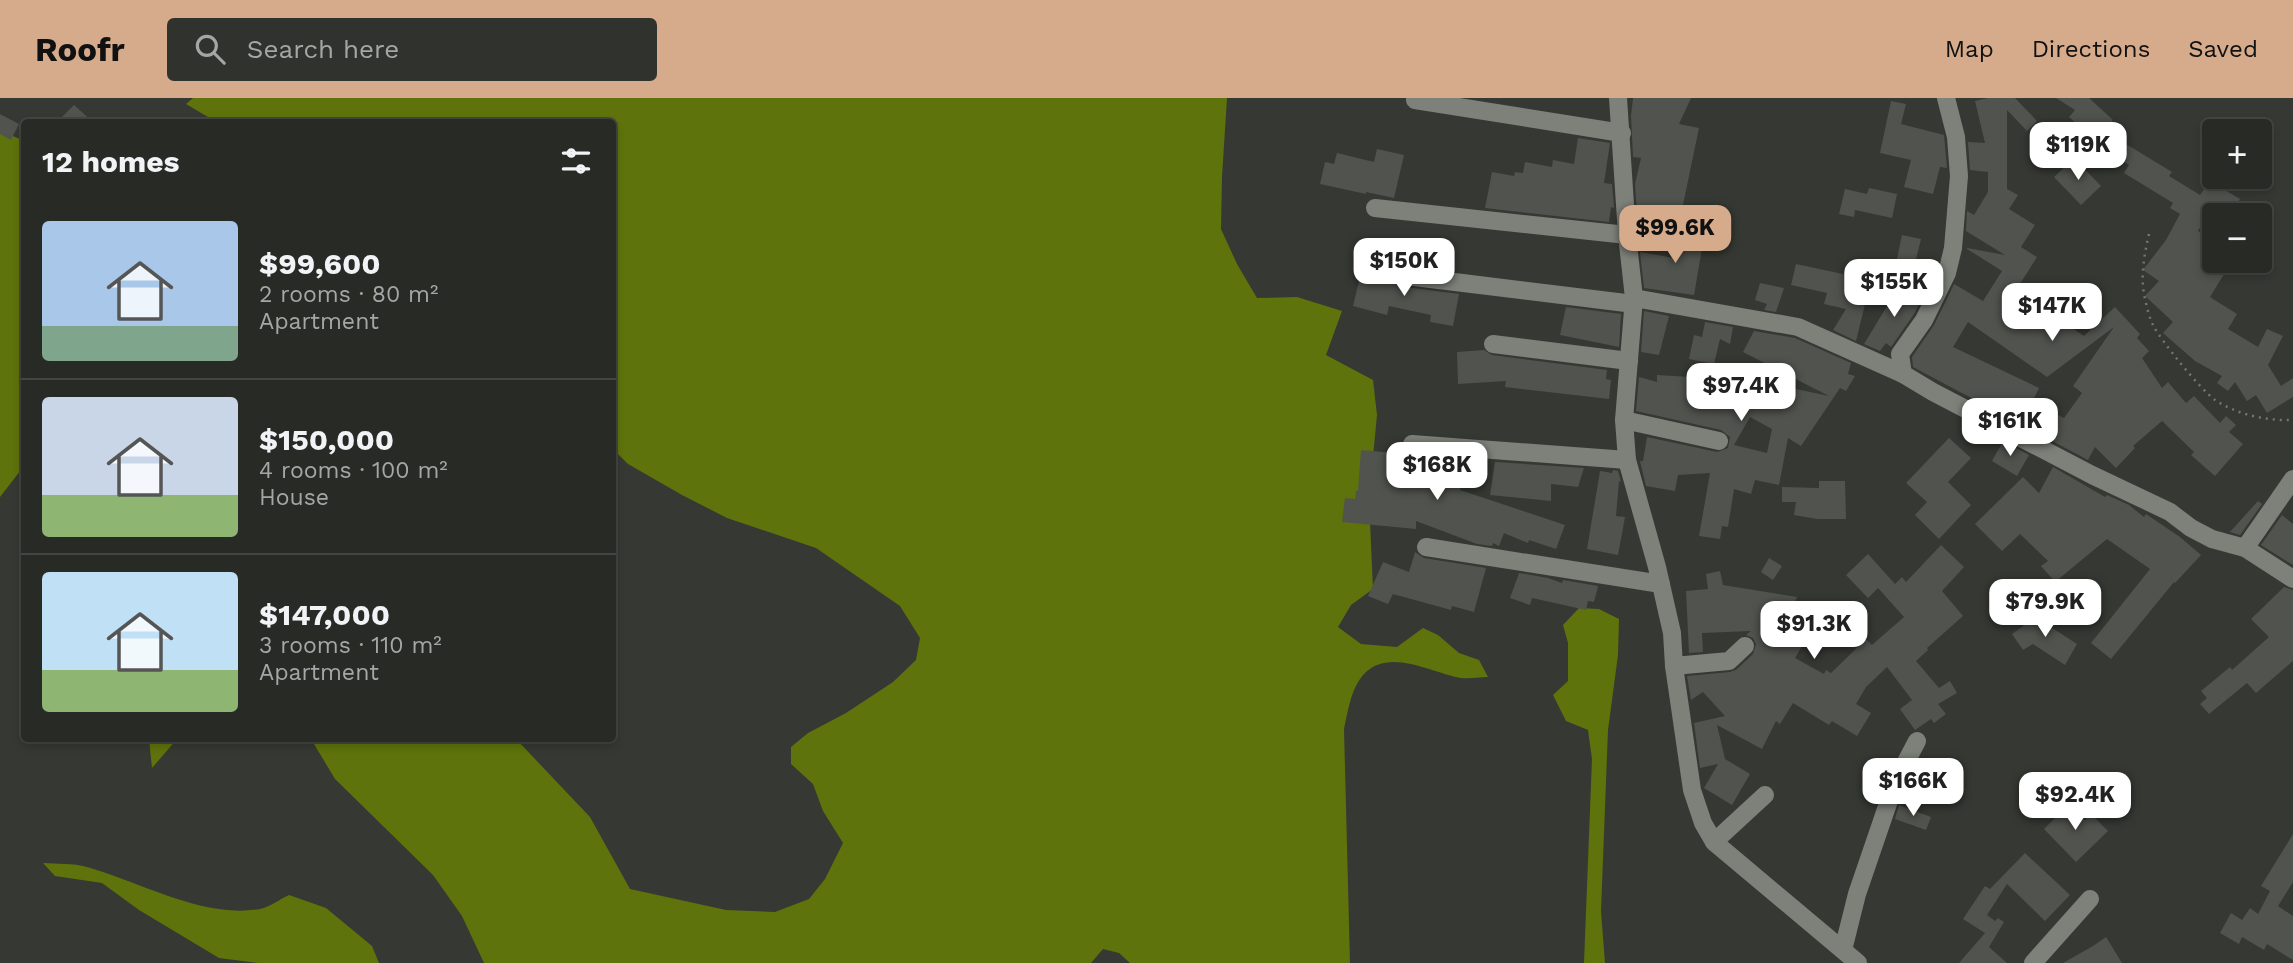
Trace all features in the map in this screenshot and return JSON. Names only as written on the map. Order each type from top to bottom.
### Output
[{"type":"street","points":[[1618,98],[1634,301],[1624,420],[1628,460],[1672,633],[1674,666],[1692,790],[1703,823],[1714,842],[1858,963]]},
{"type":"street","points":[[1903,374],[1900,354],[1924,320],[1947,273],[1953,248],[1959,176],[1956,137],[1946,98]]},
{"type":"street","points":[[1415,100],[1622,133]]},
{"type":"street","points":[[1375,208],[1627,235]]},
{"type":"street","points":[[1406,276],[1634,301],[1798,327],[1903,374],[2092,475],[2170,512],[2191,528],[2213,539],[2245,548],[2293,579]]},
{"type":"street","points":[[1493,344],[1629,361]]},
{"type":"street","points":[[1624,420],[1719,440]]},
{"type":"street","points":[[1412,444],[1628,460]]},
{"type":"street","points":[[2245,548],[2293,480]]},
{"type":"street","points":[[1426,547],[1661,584]]},
{"type":"street","points":[[1674,666],[1729,661],[1745,646]]},
{"type":"street","points":[[1843,950],[1857,894],[1895,783],[1917,741]]},
{"type":"street","points":[[1714,842],[1765,795]]},
{"type":"street","points":[[2033,963],[2091,899]]},
{"type":"path","points":[[2149,234],[2142,266],[2144,297],[2153,325],[2178,358],[2214,399],[2251,416],[2275,421],[2293,420]]},
{"type":"green space","points":[[193,98],[1227,98],[1221,229],[1237,264],[1257,298],[1297,297],[1342,311],[1326,355],[1373,380],[1377,415],[1369,499],[1373,589],[1351,605],[1338,627],[1361,644],[1397,647],[1423,628],[1438,635],[1459,653],[1479,660],[1488,677],[1461,678],[1398,662],[1374,666],[1356,686],[1344,729],[1350,963],[1130,963],[1119,953],[1103,949],[1091,963],[484,963],[462,916],[433,875],[335,779],[313,742],[519,742],[590,817],[630,889],[726,910],[775,912],[809,899],[825,879],[843,843],[823,811],[813,784],[791,764],[791,747],[808,733],[846,713],[893,682],[916,660],[920,638],[900,606],[816,548],[727,518],[628,464],[616,452],[616,119],[211,119],[186,104]]},
{"type":"green space","points":[[0,130],[21,140],[21,470],[0,497]]},
{"type":"green space","points":[[1579,608],[1599,609],[1619,619],[1618,655],[1608,730],[1601,911],[1605,963],[1584,963],[1592,759],[1588,730],[1566,721],[1553,695],[1568,681],[1568,643],[1563,625]]},
{"type":"green space","points":[[149,742],[174,742],[152,768]]},
{"type":"green space","points":[[43,863],[87,867],[172,897],[217,909],[260,909],[289,895],[326,908],[372,946],[379,963],[258,963],[219,958],[139,910],[102,883],[55,876]]},
{"type":"building","points":[[1633,98],[1691,98],[1679,124],[1699,128],[1679,224],[1637,214],[1635,184],[1641,158],[1633,157]]},
{"type":"building","points":[[2015,98],[2037,121],[2027,131],[2007,110],[2007,189],[2018,195],[2009,209],[2035,225],[2021,247],[2037,257],[2018,287],[2041,303],[2054,320],[2057,318],[2084,336],[2115,307],[2140,334],[2137,338],[2149,351],[2142,358],[2162,388],[2168,382],[2186,403],[2194,396],[2220,423],[2226,416],[2236,425],[2229,432],[2243,444],[2215,476],[2191,455],[2194,452],[2162,421],[2133,446],[2135,448],[2116,468],[2095,447],[2088,460],[1913,367],[1912,357],[1934,325],[1954,284],[1983,301],[2002,271],[1967,249],[2005,255],[1966,231],[1967,211],[1974,215],[1988,192],[1988,172],[1970,170],[1968,142],[1985,143],[1975,101]],"holes":[[[1968,322],[2047,377],[2114,327],[2073,386],[2082,393],[2064,418],[2032,402],[2039,388],[1953,347]]]},
{"type":"building","points":[[2056,98],[2089,98],[2113,120],[2103,130],[2172,172],[2169,176],[2200,195],[2204,189],[2223,189],[2240,199],[2238,203],[2202,203],[2202,224],[2198,231],[2202,234],[2202,273],[2225,273],[2210,297],[2237,314],[2228,329],[2258,347],[2267,329],[2283,336],[2268,365],[2281,386],[2293,378],[2293,397],[2267,413],[2256,395],[2247,401],[2235,382],[2228,391],[2217,383],[2222,376],[2195,361],[2163,333],[2173,322],[2145,296],[2159,281],[2143,270],[2166,240],[2180,214],[2170,208],[2173,203],[2124,173],[2129,165],[2109,153],[2069,117],[2075,110]]},
{"type":"building","points":[[1891,101],[1906,104],[1901,124],[1944,135],[1947,168],[1940,167],[1933,194],[1904,187],[1911,160],[1880,153]]},
{"type":"building","points":[[74,105],[90,119],[60,119]]},
{"type":"building","points":[[0,114],[19,124],[11,140],[0,134]]},
{"type":"building","points":[[1578,138],[1610,143],[1604,183],[1612,184],[1614,208],[1611,207],[1609,222],[1485,208],[1492,172],[1514,176],[1515,172],[1523,173],[1525,162],[1552,167],[1553,160],[1574,164]]},
{"type":"building","points":[[1377,149],[1404,155],[1394,198],[1320,184],[1325,162],[1334,164],[1337,153],[1374,162]]},
{"type":"building","points":[[2074,158],[2101,186],[2081,205],[2054,177]]},
{"type":"building","points":[[1869,188],[1897,194],[1892,218],[1855,210],[1854,217],[1839,214],[1845,189],[1867,194]]},
{"type":"building","points":[[1678,227],[1705,231],[1694,295],[1644,288],[1640,252],[1674,258]]},
{"type":"building","points":[[1902,235],[1921,239],[1914,267],[1896,264]]},
{"type":"building","points":[[1796,264],[1871,280],[1856,341],[1833,330],[1846,309],[1824,304],[1827,293],[1791,285]]},
{"type":"building","points":[[1362,269],[1395,278],[1399,285],[1405,287],[1459,294],[1453,326],[1430,322],[1431,315],[1389,306],[1387,315],[1353,306]]},
{"type":"building","points":[[1760,283],[1784,288],[1776,312],[1764,310],[1767,304],[1755,300]]},
{"type":"building","points":[[1898,288],[1924,295],[1891,347],[1886,343],[1880,351],[1864,344]]},
{"type":"building","points":[[1566,307],[1621,314],[1619,347],[1560,335]]},
{"type":"building","points":[[1644,311],[1669,316],[1659,355],[1641,352]]},
{"type":"building","points":[[1705,322],[1733,327],[1730,344],[1720,339],[1714,364],[1689,359],[1694,335],[1702,337]]},
{"type":"building","points":[[1754,331],[1795,338],[1851,363],[1848,374],[1855,376],[1846,391],[1840,388],[1801,446],[1788,438],[1779,485],[1755,480],[1751,494],[1734,489],[1728,527],[1722,526],[1720,539],[1699,536],[1710,473],[1678,475],[1675,491],[1646,486],[1640,461],[1643,461],[1647,437],[1717,452],[1728,448],[1730,437],[1721,430],[1636,411],[1639,377],[1657,382],[1657,375],[1690,377],[1689,386],[1729,398],[1736,388],[1745,394],[1748,379],[1829,396],[1743,352]],"holes":[[[1750,417],[1772,429],[1767,453],[1734,445]]]},
{"type":"building","points":[[1484,350],[1492,355],[1607,370],[1606,379],[1611,380],[1609,399],[1505,387],[1506,381],[1458,384],[1457,352]]},
{"type":"building","points":[[1949,438],[1971,458],[1948,482],[1971,505],[1939,539],[1915,515],[1927,502],[1906,483]]},
{"type":"building","points":[[2003,441],[2029,455],[2017,476],[1992,461]]},
{"type":"building","points":[[1361,450],[1395,453],[1395,450],[1411,455],[1464,459],[1460,490],[1565,525],[1556,549],[1529,540],[1528,543],[1504,533],[1499,546],[1493,543],[1492,546],[1477,544],[1416,521],[1416,529],[1342,522],[1345,498],[1355,499],[1358,491]]},
{"type":"building","points":[[1495,462],[1584,468],[1578,487],[1551,484],[1551,501],[1490,495]]},
{"type":"building","points":[[2053,467],[2105,497],[2107,495],[2129,505],[2144,517],[2146,514],[2201,555],[2174,582],[2111,659],[2091,643],[2150,569],[2107,539],[2055,582],[2041,566],[2048,561],[2020,534],[2002,551],[1975,524],[2023,477],[2039,493]]},
{"type":"building","points":[[1613,470],[1618,471],[1621,482],[1619,481],[1616,516],[1625,517],[1618,555],[1587,549],[1600,471],[1612,473]]},
{"type":"building","points":[[1819,481],[1845,481],[1846,519],[1817,519],[1794,515],[1796,502],[1782,502],[1782,487],[1819,488]]},
{"type":"building","points":[[2258,501],[2262,504],[2240,535],[2230,532]]},
{"type":"building","points":[[2282,515],[2293,524],[2293,565],[2261,545]]},
{"type":"building","points":[[1941,545],[1964,567],[1942,591],[1963,616],[1916,661],[1939,688],[1950,681],[1957,693],[1938,704],[1946,714],[1934,723],[1931,719],[1915,730],[1900,709],[1912,700],[1887,667],[1866,687],[1856,704],[1871,713],[1857,736],[1832,721],[1829,725],[1793,703],[1780,724],[1776,721],[1762,749],[1717,725],[1725,759],[1750,774],[1732,805],[1704,788],[1718,764],[1700,768],[1694,723],[1725,716],[1703,692],[1691,700],[1687,676],[1736,670],[1753,654],[1756,644],[1753,638],[1746,635],[1751,631],[1702,633],[1703,652],[1689,653],[1686,591],[1708,589],[1706,574],[1720,571],[1723,585],[1797,597],[1781,635],[1802,646],[1795,658],[1824,674],[1826,670],[1831,673],[1866,639],[1872,645],[1904,617],[1878,588],[1868,598],[1846,575],[1868,554],[1895,584],[1902,577],[1906,582]]},
{"type":"building","points":[[1415,552],[1424,558],[1486,568],[1474,612],[1452,606],[1451,610],[1393,594],[1388,604],[1368,596],[1383,562],[1409,572]]},
{"type":"building","points":[[1769,558],[1782,566],[1773,580],[1761,572]]},
{"type":"building","points":[[1519,573],[1562,583],[1563,580],[1598,586],[1594,602],[1588,601],[1586,610],[1532,598],[1530,605],[1510,598]]},
{"type":"building","points":[[2284,587],[2293,590],[2293,661],[2256,693],[2247,683],[2209,714],[2200,704],[2207,698],[2201,691],[2230,667],[2232,670],[2269,637],[2251,619]]},
{"type":"building","points":[[2040,614],[2049,626],[2077,644],[2065,665],[2033,644],[2023,650],[2012,634]]},
{"type":"building","points":[[2069,804],[2085,820],[2091,814],[2108,831],[2076,862],[2044,829]]},
{"type":"building","points":[[1899,805],[1931,817],[1926,830],[1895,819]]},
{"type":"building","points":[[2293,834],[2293,882],[2278,906],[2293,916],[2293,960],[2267,944],[2264,950],[2242,937],[2239,944],[2220,933],[2231,913],[2242,920],[2250,908],[2258,914],[2270,891],[2261,886]]},
{"type":"building","points":[[2025,853],[2070,895],[2045,921],[2007,884],[1987,915],[1995,921],[1998,918],[2004,922],[1989,947],[2007,963],[1959,963],[1985,933],[1963,919],[1985,886],[1990,889]]},
{"type":"building","points":[[2106,937],[2122,963],[2063,963],[2093,946]]}]
